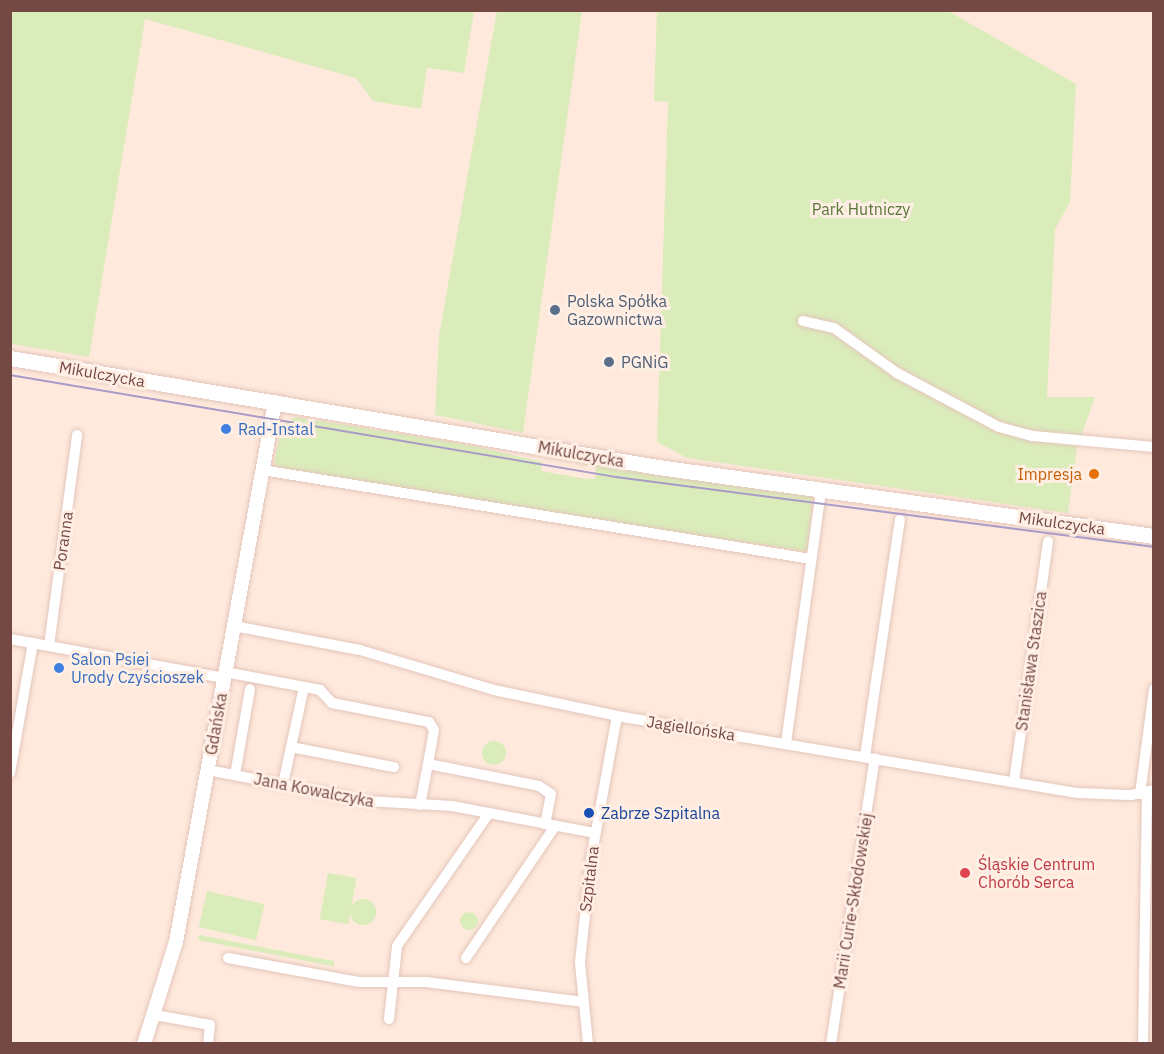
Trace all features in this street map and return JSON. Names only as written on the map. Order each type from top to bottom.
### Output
[{"type":"main road","name":"Mikulczycka","points":[[10,358],[821,490],[1154,536]]},
{"type":"street","points":[[803,321],[834,328],[897,374],[999,427],[1032,436],[1154,447]]},
{"type":"street","name":"Gdańska","points":[[144,1044],[155,1015],[176,942],[274,402]]},
{"type":"street","name":"Poranna","points":[[49,646],[77,435]]},
{"type":"street","points":[[262,470],[811,559]]},
{"type":"street","points":[[786,743],[821,490]]},
{"type":"street","name":"Marii Curie-Skłodowskiej","points":[[831,1044],[900,520]]},
{"type":"street","name":"Stanisława Staszica","points":[[1014,781],[1047,541]]},
{"type":"street","name":"Jagiellońska","points":[[234,626],[360,650],[494,690],[617,716],[1078,793],[1147,792]]},
{"type":"street","points":[[10,639],[320,690],[332,703],[429,722],[434,730],[420,805]]},
{"type":"street","points":[[10,773],[33,643]]},
{"type":"street","points":[[283,784],[303,687]]},
{"type":"street","points":[[235,775],[250,689]]},
{"type":"street","points":[[1143,1044],[1149,955],[1147,792],[1154,690]]},
{"type":"street","name":"Szpitalna","points":[[588,1044],[580,962],[595,834],[617,716]]},
{"type":"street","points":[[291,747],[394,767]]},
{"type":"street","points":[[428,764],[539,786],[551,794],[550,825],[466,958]]},
{"type":"street","name":"Jana Kowalczyka","points":[[208,770],[420,805],[489,813],[595,834]]},
{"type":"street","points":[[389,1019],[397,946],[489,813]]},
{"type":"street","points":[[228,958],[359,981],[394,981],[584,1002]]},
{"type":"street","points":[[155,1015],[210,1025],[208,1044]]},
{"type":"green space","name":"Park Hutniczy","points":[[657,10],[948,11],[1076,84],[1070,202],[1055,229],[1047,397],[1095,397],[1077,448],[1068,513],[687,458],[657,442],[668,102],[654,101]]},
{"type":"green space","points":[[10,11],[474,11],[464,73],[427,68],[421,109],[373,101],[356,78],[145,19],[89,357],[11,344]]},
{"type":"green space","points":[[497,11],[582,11],[523,433],[435,415],[439,335]]},
{"type":"green space","points":[[296,417],[470,445],[542,462],[541,471],[586,479],[595,479],[596,467],[554,458],[813,496],[808,552],[273,471],[281,426]]},
{"type":"green space","points":[[494,741],[503,744],[506,753],[503,762],[494,765],[485,762],[482,753],[485,744]]},
{"type":"green space","points":[[328,873],[357,878],[348,924],[320,919]]},
{"type":"green space","points":[[207,891],[264,904],[256,940],[199,927]]},
{"type":"green space","points":[[363,899],[372,903],[376,912],[372,921],[363,925],[354,921],[350,912],[354,903]]},
{"type":"green space","points":[[465,912],[473,912],[478,917],[476,928],[465,930],[460,925],[460,917]]},
{"type":"green space","points":[[199,935],[334,961],[334,966],[198,940]]},
{"type":"tram line","points":[[10,375],[616,477],[1154,547]]},
{"type":"place","name":"Polska Spółka Gazownictwa","points":[[555,310]]},
{"type":"place","name":"PGNiG","points":[[609,362]]},
{"type":"place","name":"Rad-Instal","points":[[226,429]]},
{"type":"place","name":"Impresja","points":[[1094,474]]},
{"type":"place","name":"Salon Psiej Urody Czyścioszek","points":[[59,668]]},
{"type":"place","name":"Zabrze Szpitalna","points":[[589,813]]},
{"type":"place","name":"Śląskie Centrum Chorób Serca","points":[[965,873]]}]
